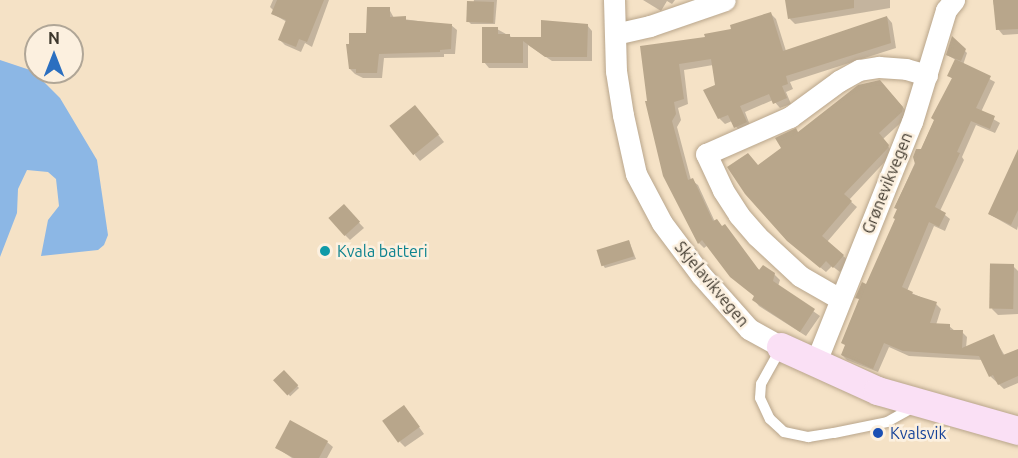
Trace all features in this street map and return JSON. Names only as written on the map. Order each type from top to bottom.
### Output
[{"type":"main road","name":"Skjelavikvegen","points":[[781,347],[878,391],[1018,431]]},
{"type":"street","name":"Skjelavikvegen","points":[[614,0],[616,71],[622,115],[636,174],[662,223],[701,274],[749,329],[781,347]]},
{"type":"street","points":[[615,34],[650,26],[725,0]]},
{"type":"street","name":"Grønevikvegen","points":[[815,364],[912,122],[946,10],[954,0]]},
{"type":"street","points":[[840,299],[800,276],[757,236],[733,207],[706,154],[790,117],[839,81],[859,70],[879,67],[906,69],[927,75]]},
{"type":"lane","points":[[781,347],[761,384],[760,398],[770,419],[784,432],[808,437],[866,427],[887,422],[921,403]]},
{"type":"water","points":[[0,60],[24,68],[24,84],[46,84],[60,98],[97,160],[108,235],[104,245],[98,250],[41,256],[48,220],[59,206],[56,179],[48,172],[27,170],[18,189],[17,213],[0,257]]},
{"type":"building","points":[[277,0],[324,0],[307,42],[299,39],[296,47],[278,40],[286,20],[271,14]]},
{"type":"building","points":[[785,0],[854,0],[854,8],[788,19]]},
{"type":"building","points":[[993,0],[1018,0],[1018,29],[996,30]]},
{"type":"building","points":[[467,1],[494,2],[493,23],[466,22]]},
{"type":"building","points":[[367,7],[390,7],[390,17],[406,16],[406,20],[452,24],[451,49],[440,50],[440,52],[379,54],[377,73],[356,73],[356,69],[349,69],[346,44],[349,44],[349,33],[366,33]]},
{"type":"building","points":[[771,12],[783,51],[887,16],[891,43],[786,76],[788,84],[782,86],[787,98],[773,104],[769,94],[740,106],[747,122],[734,128],[728,115],[718,119],[703,90],[715,85],[711,59],[679,64],[684,99],[674,102],[676,114],[672,121],[688,180],[693,178],[713,221],[717,219],[722,226],[725,224],[759,270],[763,265],[775,273],[773,281],[815,309],[800,332],[752,300],[754,296],[730,277],[702,240],[698,244],[663,176],[645,101],[647,101],[640,46],[705,37],[704,34],[731,29],[730,25]]},
{"type":"building","points":[[541,20],[588,24],[587,57],[545,57],[523,41],[523,63],[482,63],[482,27],[498,27],[498,34],[510,34],[510,37],[541,37]]},
{"type":"building","points":[[952,36],[966,49],[961,61],[946,55]]},
{"type":"building","points":[[955,59],[991,76],[976,108],[995,116],[990,129],[971,121],[957,152],[960,153],[935,207],[946,213],[939,227],[929,222],[902,287],[913,292],[912,294],[937,302],[930,323],[950,324],[950,330],[963,330],[962,348],[994,334],[1003,355],[1018,349],[1018,376],[998,385],[993,375],[989,377],[979,356],[903,351],[884,343],[873,369],[841,355],[845,345],[841,343],[859,299],[855,298],[862,282],[866,284],[895,219],[893,218],[897,209],[894,208],[915,164],[913,157],[916,149],[921,149],[934,120],[931,118],[952,78],[947,76]]},
{"type":"building","points":[[880,80],[903,107],[902,112],[879,133],[889,145],[888,148],[844,194],[852,201],[822,236],[844,255],[833,268],[826,261],[820,268],[787,241],[745,194],[727,167],[748,153],[758,165],[781,148],[775,138],[796,128],[798,132],[858,85]]},
{"type":"building","points":[[415,105],[439,135],[413,155],[389,126]]},
{"type":"building","points":[[1018,149],[1018,210],[1011,225],[988,214]]},
{"type":"building","points":[[344,204],[360,222],[344,236],[328,218]]},
{"type":"building","points":[[629,240],[634,256],[601,266],[596,250]]},
{"type":"building","points":[[990,264],[1014,264],[1013,309],[989,309]]},
{"type":"building","points":[[284,370],[298,385],[287,396],[273,380]]},
{"type":"building","points":[[404,405],[420,427],[398,443],[382,421]]},
{"type":"building","points":[[290,420],[328,441],[319,458],[294,458],[275,448]]},
{"type":"place","name":"Kvala batteri","points":[[325,251]]},
{"type":"place","name":"Kvalsvik","points":[[878,433]]}]
